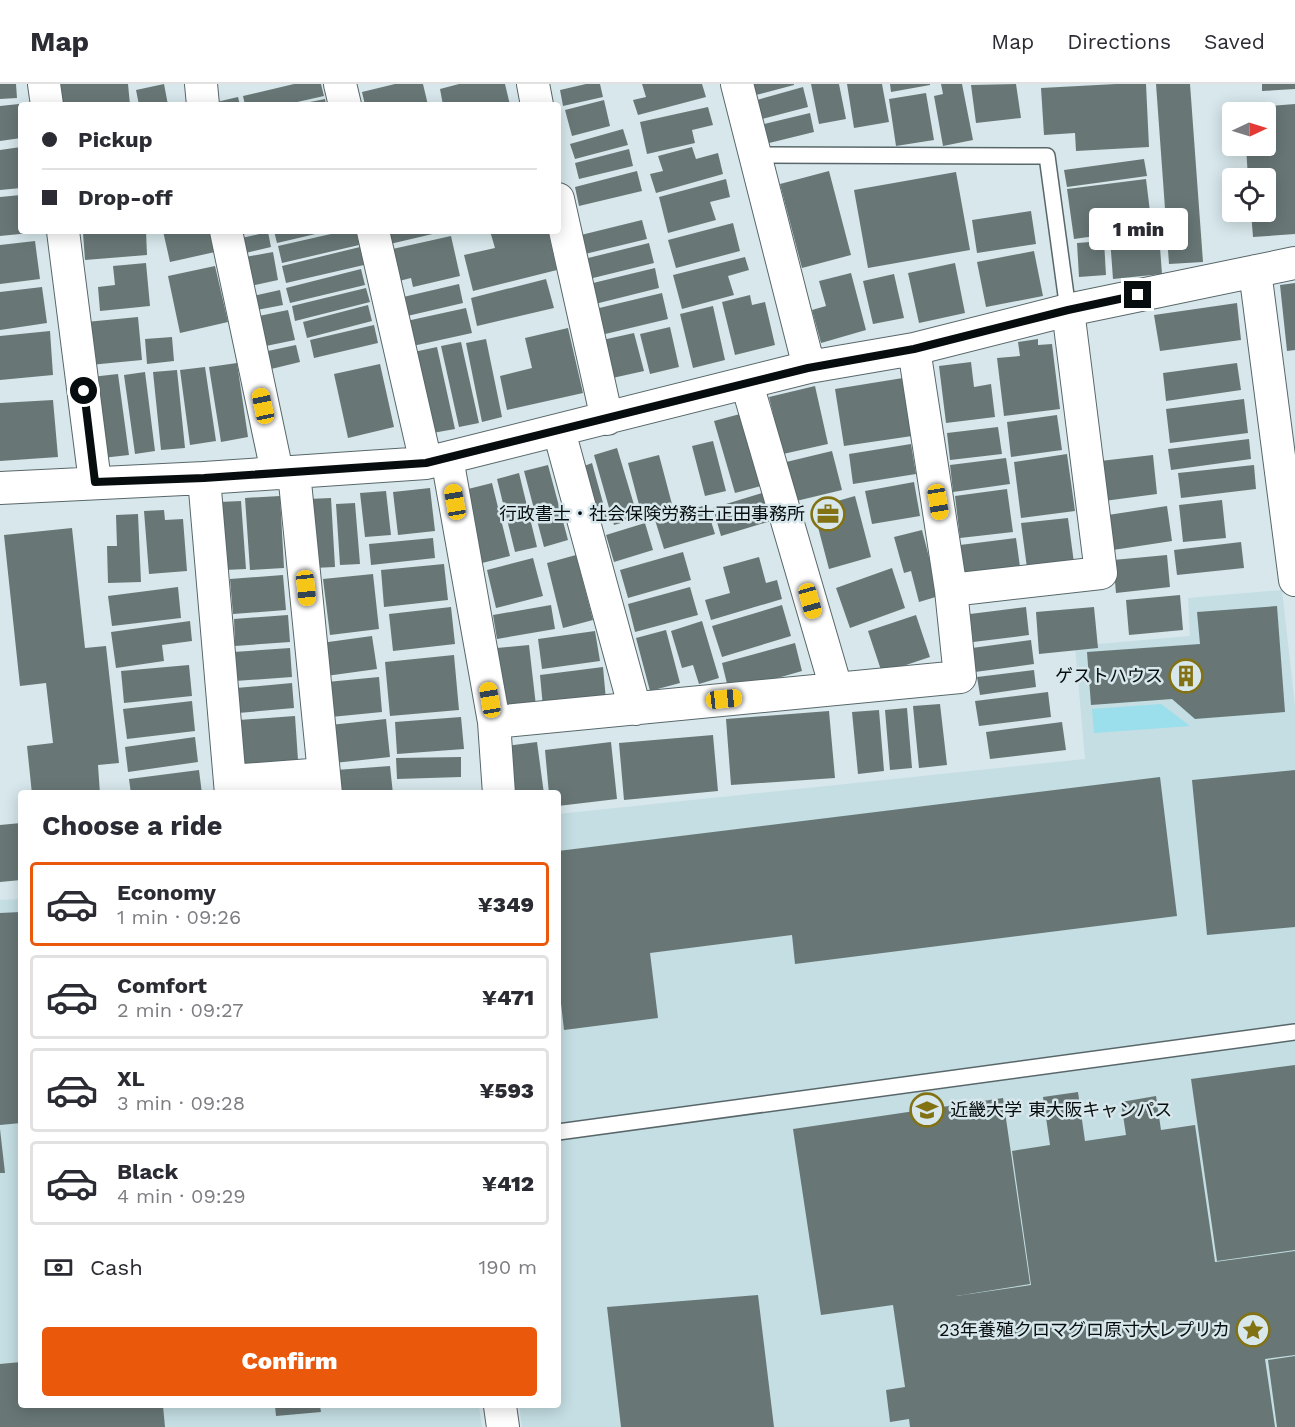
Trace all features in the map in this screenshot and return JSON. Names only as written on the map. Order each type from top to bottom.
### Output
[{"type":"street","points":[[44,84],[47,102]]},
{"type":"street","points":[[201,84],[203,102]]},
{"type":"street","points":[[340,84],[344,102]]},
{"type":"street","points":[[532,84],[536,102]]},
{"type":"street","points":[[737,84],[808,368]]},
{"type":"street","points":[[561,212],[607,418]]},
{"type":"street","points":[[63,234],[95,482]]},
{"type":"street","points":[[204,478],[230,787],[325,784],[286,472],[227,234]]},
{"type":"street","points":[[374,234],[436,461],[494,722],[499,790]]},
{"type":"street","points":[[0,488],[204,478],[436,461],[808,368],[914,349],[1068,310],[1295,263]]},
{"type":"street","points":[[1255,271],[1295,580]]},
{"type":"street","points":[[951,590],[1101,573],[1068,310]]},
{"type":"street","points":[[494,722],[960,677],[951,590],[914,349]]},
{"type":"street","points":[[747,384],[836,688]]},
{"type":"street","points":[[559,431],[635,709]]},
{"type":"street","points":[[500,1408],[503,1427]]},
{"type":"lane","points":[[754,155],[1047,156],[1068,310]]},
{"type":"lane","points":[[561,1132],[1295,1032]]},
{"type":"shaded area","name":"近畿大学 東大阪キャンパス","points":[[1282,590],[1295,706],[1295,1427],[522,1427],[519,1408],[561,1408],[561,814],[1085,759],[1075,646],[1190,636],[1188,598]]},
{"type":"shaded area","points":[[1161,704],[1190,726],[1094,733],[1092,709]]},
{"type":"shaded area","points":[[18,899],[18,1408],[479,1408],[482,1427],[0,1427],[0,900]]},
{"type":"building","points":[[0,84],[16,84],[17,98],[0,99]]},
{"type":"building","points":[[59,84],[128,84],[130,102],[62,102]]},
{"type":"building","points":[[164,84],[167,102],[138,102],[136,90]]},
{"type":"building","points":[[294,84],[321,84],[324,96],[297,102],[244,102],[243,96]]},
{"type":"building","points":[[395,84],[423,84],[427,102],[364,102],[362,92]]},
{"type":"building","points":[[459,84],[505,84],[509,102],[442,102],[440,89]]},
{"type":"building","points":[[586,84],[600,84],[603,97],[563,106],[560,90]]},
{"type":"building","points":[[642,84],[702,84],[706,97],[638,115],[633,100],[646,97]]},
{"type":"building","points":[[754,84],[794,84],[794,85],[756,95]]},
{"type":"building","points":[[811,84],[839,84],[846,119],[819,124]]},
{"type":"building","points":[[847,84],[882,84],[889,122],[854,128]]},
{"type":"building","points":[[890,84],[930,84],[930,85],[891,92]]},
{"type":"building","points":[[941,84],[962,84],[973,140],[943,146],[934,96],[943,94]]},
{"type":"building","points":[[1016,84],[1021,118],[976,123],[971,85]]},
{"type":"building","points":[[1146,84],[1149,147],[1076,151],[1075,133],[1044,135],[1041,88]]},
{"type":"building","points":[[1156,84],[1190,84],[1203,262],[1169,264]]},
{"type":"building","points":[[1262,84],[1295,84],[1295,89],[1262,91]]},
{"type":"building","points":[[803,87],[808,107],[762,119],[757,100]]},
{"type":"building","points":[[926,93],[934,140],[896,146],[889,99]]},
{"type":"building","points":[[238,97],[239,102],[217,102]]},
{"type":"building","points":[[325,99],[326,102],[310,102]]},
{"type":"building","points":[[604,100],[610,126],[572,136],[565,110]]},
{"type":"building","points":[[18,104],[18,138],[0,141],[0,106]]},
{"type":"building","points":[[1295,104],[1295,234],[1253,237],[1252,222],[1276,222],[1276,168],[1247,168],[1247,156],[1276,156],[1276,105]]},
{"type":"building","points":[[708,107],[713,125],[692,130],[695,143],[647,154],[640,122]]},
{"type":"building","points":[[810,113],[814,132],[765,144],[760,125]]},
{"type":"building","points":[[623,129],[628,145],[575,159],[570,144]]},
{"type":"building","points":[[18,147],[18,188],[0,190],[0,150]]},
{"type":"building","points":[[692,147],[696,159],[718,153],[723,174],[656,193],[650,174],[663,171],[658,156]]},
{"type":"building","points":[[629,149],[633,166],[579,179],[575,163]]},
{"type":"building","points":[[1144,159],[1147,176],[1067,187],[1064,170]]},
{"type":"building","points":[[637,171],[642,191],[579,206],[575,187]]},
{"type":"building","points":[[829,171],[851,255],[802,268],[780,184]]},
{"type":"building","points":[[956,172],[970,250],[868,268],[854,190]]},
{"type":"building","points":[[726,179],[730,197],[710,202],[716,220],[668,233],[659,197]]},
{"type":"building","points":[[1146,179],[1152,228],[1074,239],[1067,189]]},
{"type":"building","points":[[18,195],[18,234],[20,234],[0,236],[0,197]]},
{"type":"building","points":[[1031,211],[1036,244],[977,253],[972,220]]},
{"type":"building","points":[[642,220],[647,239],[585,254],[581,235]]},
{"type":"building","points":[[733,223],[740,251],[676,268],[668,240]]},
{"type":"building","points":[[83,234],[146,234],[147,255],[85,260]]},
{"type":"building","points":[[164,234],[211,234],[215,252],[170,262]]},
{"type":"building","points":[[268,234],[271,247],[237,255],[233,240]]},
{"type":"building","points":[[275,234],[315,234],[277,243]]},
{"type":"building","points":[[331,234],[357,234],[359,245],[282,263],[278,246]]},
{"type":"building","points":[[387,234],[432,234],[390,244]]},
{"type":"building","points":[[491,234],[549,234],[557,270],[473,291],[464,255],[495,248]]},
{"type":"building","points":[[1159,234],[1162,274],[1113,279],[1110,238]]},
{"type":"building","points":[[451,236],[460,276],[413,287],[411,278],[395,282],[388,250]]},
{"type":"building","points":[[35,241],[40,279],[0,284],[0,245]]},
{"type":"building","points":[[1104,241],[1106,275],[1079,277],[1077,243]]},
{"type":"building","points":[[649,243],[654,263],[589,279],[584,259]]},
{"type":"building","points":[[360,247],[364,265],[286,283],[282,266]]},
{"type":"building","points":[[1034,251],[1043,296],[986,307],[977,262]]},
{"type":"building","points":[[273,252],[278,280],[246,287],[240,258]]},
{"type":"building","points":[[745,257],[749,270],[728,276],[734,295],[682,309],[673,275]]},
{"type":"building","points":[[146,263],[150,306],[100,311],[98,287],[115,285],[113,266]]},
{"type":"building","points":[[955,263],[965,313],[919,323],[908,273]]},
{"type":"building","points":[[215,266],[228,322],[180,333],[168,276]]},
{"type":"building","points":[[655,268],[659,288],[595,304],[589,284]]},
{"type":"building","points":[[361,269],[365,285],[290,303],[286,288]]},
{"type":"building","points":[[851,273],[866,330],[821,343],[812,310],[826,306],[819,281]]},
{"type":"building","points":[[894,274],[904,318],[873,324],[863,281]]},
{"type":"building","points":[[546,279],[554,308],[477,326],[471,298]]},
{"type":"building","points":[[1295,283],[1295,350],[1287,351],[1280,285]]},
{"type":"building","points":[[459,284],[463,303],[403,317],[399,298]]},
{"type":"building","points":[[42,287],[47,323],[0,330],[0,292]]},
{"type":"building","points":[[366,288],[370,302],[295,321],[292,306]]},
{"type":"building","points":[[280,290],[283,305],[252,311],[249,297]]},
{"type":"building","points":[[662,293],[668,319],[601,335],[595,309]]},
{"type":"building","points":[[750,295],[752,305],[765,302],[775,345],[735,355],[722,302]]},
{"type":"building","points":[[1237,303],[1241,340],[1160,351],[1154,315]]},
{"type":"building","points":[[368,305],[372,321],[307,338],[303,322]]},
{"type":"building","points":[[713,306],[725,360],[693,368],[680,314]]},
{"type":"building","points":[[466,308],[472,333],[408,347],[402,322]]},
{"type":"building","points":[[288,310],[295,340],[261,347],[254,317]]},
{"type":"building","points":[[138,317],[142,360],[90,365],[86,322]]},
{"type":"building","points":[[374,325],[378,343],[314,358],[310,340]]},
{"type":"building","points":[[670,327],[679,367],[650,374],[640,334]]},
{"type":"building","points":[[568,328],[583,393],[507,410],[500,376],[532,368],[525,338]]},
{"type":"building","points":[[50,331],[53,375],[0,380],[0,336]]},
{"type":"building","points":[[634,333],[644,371],[608,379],[598,341]]},
{"type":"building","points":[[172,337],[174,361],[147,364],[145,339]]},
{"type":"building","points":[[486,339],[502,417],[482,422],[466,343]]},
{"type":"building","points":[[1038,339],[1038,345],[1052,344],[1060,409],[1004,416],[997,358],[1020,356],[1018,342]]},
{"type":"building","points":[[461,342],[479,423],[459,427],[441,346]]},
{"type":"building","points":[[296,345],[300,362],[267,370],[263,352]]},
{"type":"building","points":[[437,347],[455,429],[427,434],[409,353]]},
{"type":"building","points":[[971,362],[974,387],[991,384],[995,417],[946,423],[939,366]]},
{"type":"building","points":[[237,363],[248,437],[221,442],[209,367]]},
{"type":"building","points":[[1237,363],[1241,390],[1166,401],[1163,373]]},
{"type":"building","points":[[380,364],[394,427],[348,438],[334,374]]},
{"type":"building","points":[[205,367],[216,441],[190,445],[180,370]]},
{"type":"building","points":[[177,370],[185,448],[161,450],[153,372]]},
{"type":"building","points":[[145,372],[155,451],[135,454],[124,375]]},
{"type":"building","points":[[118,374],[129,455],[102,458],[91,377]]},
{"type":"building","points":[[903,378],[912,436],[844,446],[835,389]]},
{"type":"building","points":[[815,386],[828,444],[783,454],[769,397]]},
{"type":"building","points":[[1244,399],[1248,433],[1170,443],[1166,409]]},
{"type":"building","points":[[53,400],[58,457],[0,461],[0,403]]},
{"type":"building","points":[[740,414],[761,486],[735,493],[714,421]]},
{"type":"building","points":[[1057,415],[1062,450],[1011,457],[1007,422]]},
{"type":"building","points":[[998,427],[1002,454],[950,460],[947,433]]},
{"type":"building","points":[[1249,439],[1251,459],[1171,470],[1168,449]]},
{"type":"building","points":[[713,441],[726,491],[705,496],[692,446]]},
{"type":"building","points":[[911,444],[916,474],[853,484],[849,454]]},
{"type":"building","points":[[617,448],[638,518],[614,525],[594,455]]},
{"type":"building","points":[[832,451],[842,490],[792,502],[782,463]]},
{"type":"building","points":[[1067,454],[1075,511],[1021,518],[1014,462]]},
{"type":"building","points":[[659,455],[673,508],[642,516],[628,463]]},
{"type":"building","points":[[1153,455],[1157,494],[1104,501],[1100,461]]},
{"type":"building","points":[[1006,458],[1010,484],[953,492],[950,465]]},
{"type":"building","points":[[592,463],[608,521],[595,525],[579,468]]},
{"type":"building","points":[[548,465],[568,540],[544,547],[524,471]]},
{"type":"building","points":[[1254,465],[1256,489],[1181,498],[1178,473]]},
{"type":"building","points":[[519,473],[537,547],[515,552],[497,479]]},
{"type":"building","points":[[914,482],[920,516],[872,524],[865,491]]},
{"type":"building","points":[[492,483],[510,556],[482,563],[464,490]]},
{"type":"building","points":[[430,488],[435,531],[398,535],[393,492]]},
{"type":"building","points":[[1007,489],[1013,532],[960,538],[955,496]]},
{"type":"building","points":[[386,491],[391,535],[365,537],[360,493]]},
{"type":"building","points":[[762,493],[771,521],[721,536],[713,508]]},
{"type":"building","points":[[280,496],[284,568],[250,570],[245,498]]},
{"type":"building","points":[[855,496],[871,557],[829,569],[813,508]]},
{"type":"building","points":[[331,498],[335,567],[313,568],[308,499]]},
{"type":"building","points":[[1222,500],[1226,538],[1183,542],[1179,505]]},
{"type":"building","points":[[241,501],[246,569],[224,570],[219,502]]},
{"type":"building","points":[[355,503],[360,564],[340,565],[336,504]]},
{"type":"building","points":[[706,505],[715,534],[664,549],[655,520]]},
{"type":"building","points":[[1167,506],[1172,541],[1113,550],[1108,515]]},
{"type":"building","points":[[164,510],[165,520],[183,519],[187,571],[149,574],[144,511]]},
{"type":"building","points":[[138,514],[141,582],[108,583],[107,546],[117,546],[116,515]]},
{"type":"building","points":[[1068,518],[1074,563],[1027,568],[1021,523]]},
{"type":"building","points":[[645,523],[653,550],[614,562],[606,535]]},
{"type":"building","points":[[72,528],[85,648],[106,646],[119,763],[98,765],[100,790],[32,790],[27,746],[53,743],[46,683],[20,686],[4,535]]},
{"type":"building","points":[[922,530],[939,596],[919,602],[911,571],[904,573],[894,537]]},
{"type":"building","points":[[433,538],[435,558],[371,565],[369,544]]},
{"type":"building","points":[[1016,538],[1020,567],[964,574],[960,545]]},
{"type":"building","points":[[1241,542],[1244,568],[1177,575],[1174,550]]},
{"type":"building","points":[[683,552],[691,580],[628,598],[620,570]]},
{"type":"building","points":[[576,555],[593,620],[563,628],[547,563]]},
{"type":"building","points":[[1167,555],[1170,587],[1116,593],[1113,560]]},
{"type":"building","points":[[759,557],[766,583],[777,580],[782,599],[711,620],[705,600],[730,593],[723,567]]},
{"type":"building","points":[[533,558],[543,596],[496,608],[487,570]]},
{"type":"building","points":[[444,564],[448,600],[384,607],[381,570]]},
{"type":"building","points":[[892,568],[905,608],[850,628],[836,588]]},
{"type":"building","points":[[373,574],[379,629],[330,635],[323,579]]},
{"type":"building","points":[[283,575],[286,610],[233,614],[230,579]]},
{"type":"building","points":[[178,587],[181,618],[112,626],[108,596]]},
{"type":"building","points":[[690,587],[698,615],[635,632],[628,604]]},
{"type":"building","points":[[1180,595],[1183,630],[1129,635],[1126,600]]},
{"type":"building","points":[[551,605],[555,629],[497,639],[493,615]]},
{"type":"building","points":[[782,605],[791,636],[722,657],[712,626]]},
{"type":"building","name":"ゲストハウス","points":[[1277,606],[1285,712],[1195,719],[1172,699],[1091,705],[1087,652],[1200,644],[1197,612]]},
{"type":"building","points":[[451,607],[455,644],[393,651],[389,614]]},
{"type":"building","points":[[1026,607],[1029,635],[973,642],[970,614]]},
{"type":"building","points":[[1094,607],[1098,648],[1039,654],[1036,612]]},
{"type":"building","points":[[288,615],[290,642],[235,646],[234,619]]},
{"type":"building","points":[[916,615],[930,657],[882,673],[868,631]]},
{"type":"building","points":[[190,621],[192,641],[162,645],[164,661],[116,668],[111,632]]},
{"type":"building","points":[[702,621],[719,678],[699,684],[693,665],[682,668],[671,631]]},
{"type":"building","points":[[666,630],[680,683],[650,691],[636,638]]},
{"type":"building","points":[[595,631],[600,661],[542,669],[538,639]]},
{"type":"building","points":[[372,636],[377,669],[326,676],[321,643]]},
{"type":"building","points":[[1031,640],[1034,664],[975,672],[972,648]]},
{"type":"building","points":[[795,643],[802,671],[729,692],[722,663]]},
{"type":"building","points":[[529,645],[536,706],[504,709],[497,648]]},
{"type":"building","points":[[290,648],[292,677],[235,681],[233,652]]},
{"type":"building","points":[[454,655],[459,710],[390,716],[385,662]]},
{"type":"building","points":[[189,665],[192,696],[124,703],[121,671]]},
{"type":"building","points":[[603,667],[606,700],[543,707],[540,675]]},
{"type":"building","points":[[1034,670],[1036,687],[980,695],[977,677]]},
{"type":"building","points":[[379,677],[382,712],[331,717],[327,682]]},
{"type":"building","points":[[292,683],[294,708],[238,713],[236,688]]},
{"type":"building","points":[[1048,692],[1051,717],[979,726],[975,701]]},
{"type":"building","points":[[192,701],[195,731],[127,739],[123,709]]},
{"type":"building","points":[[940,704],[947,765],[919,768],[913,706]]},
{"type":"building","points":[[907,708],[912,768],[890,770],[885,710]]},
{"type":"building","points":[[879,710],[884,771],[858,774],[852,712]]},
{"type":"building","points":[[829,711],[835,778],[731,785],[726,719]]},
{"type":"building","points":[[295,716],[298,760],[242,764],[239,720]]},
{"type":"building","points":[[461,717],[464,749],[397,754],[395,722]]},
{"type":"building","points":[[386,719],[390,757],[334,763],[330,725]]},
{"type":"building","points":[[1062,722],[1066,750],[990,759],[986,732]]},
{"type":"building","points":[[713,735],[718,791],[624,800],[619,743]]},
{"type":"building","points":[[195,737],[198,762],[128,772],[125,747]]},
{"type":"building","points":[[537,742],[543,790],[512,790],[507,746]]},
{"type":"building","points":[[611,742],[617,799],[561,806],[561,790],[549,790],[545,750]]},
{"type":"building","points":[[461,757],[461,777],[397,779],[396,758]]},
{"type":"building","points":[[390,766],[393,790],[337,790],[336,770]]},
{"type":"building","points":[[199,770],[202,790],[130,790],[129,779]]},
{"type":"building","points":[[1295,770],[1295,927],[1207,935],[1192,780]]},
{"type":"building","points":[[1160,777],[1177,916],[795,964],[792,935],[650,953],[658,1018],[564,1030],[561,1004],[561,851]]},
{"type":"building","points":[[18,823],[18,880],[0,882],[0,825]]},
{"type":"building","points":[[18,912],[18,1123],[0,1125],[0,913]]},
{"type":"building","points":[[1295,1065],[1295,1250],[1217,1261],[1191,1079]]},
{"type":"building","points":[[1078,1092],[1085,1141],[1126,1135],[1121,1102],[1156,1096],[1161,1130],[1195,1125],[1215,1262],[1295,1251],[1295,1355],[1265,1359],[1275,1427],[910,1427],[909,1419],[890,1422],[886,1390],[905,1387],[893,1305],[821,1315],[793,1129],[1003,1098],[1030,1284],[956,1296],[1031,1285],[1012,1151],[1050,1145],[1043,1097]]},
{"type":"building","points":[[0,1129],[5,1173],[0,1173]]},
{"type":"building","points":[[758,1295],[774,1427],[621,1427],[607,1307]]},
{"type":"building","points":[[1295,1356],[1295,1427],[1277,1427],[1268,1360]]},
{"type":"building","points":[[18,1362],[18,1408],[163,1408],[165,1427],[0,1427],[0,1364]]},
{"type":"building","points":[[275,1408],[320,1408],[321,1412],[276,1416]]},
{"type":"place","name":"行政書士・社会保険労務士正田事務所","points":[[828,514]]},
{"type":"place","name":"ゲストハウス","points":[[1186,676]]},
{"type":"place","name":"近畿大学 東大阪キャンパス","points":[[927,1110]]},
{"type":"place","name":"23年養殖クロマグロ原寸大レプリカ","points":[[1253,1330]]},
{"type":"route","points":[[84,391],[95,482],[204,478],[426,463],[808,368],[914,349],[1068,310],[1138,295]]}]
